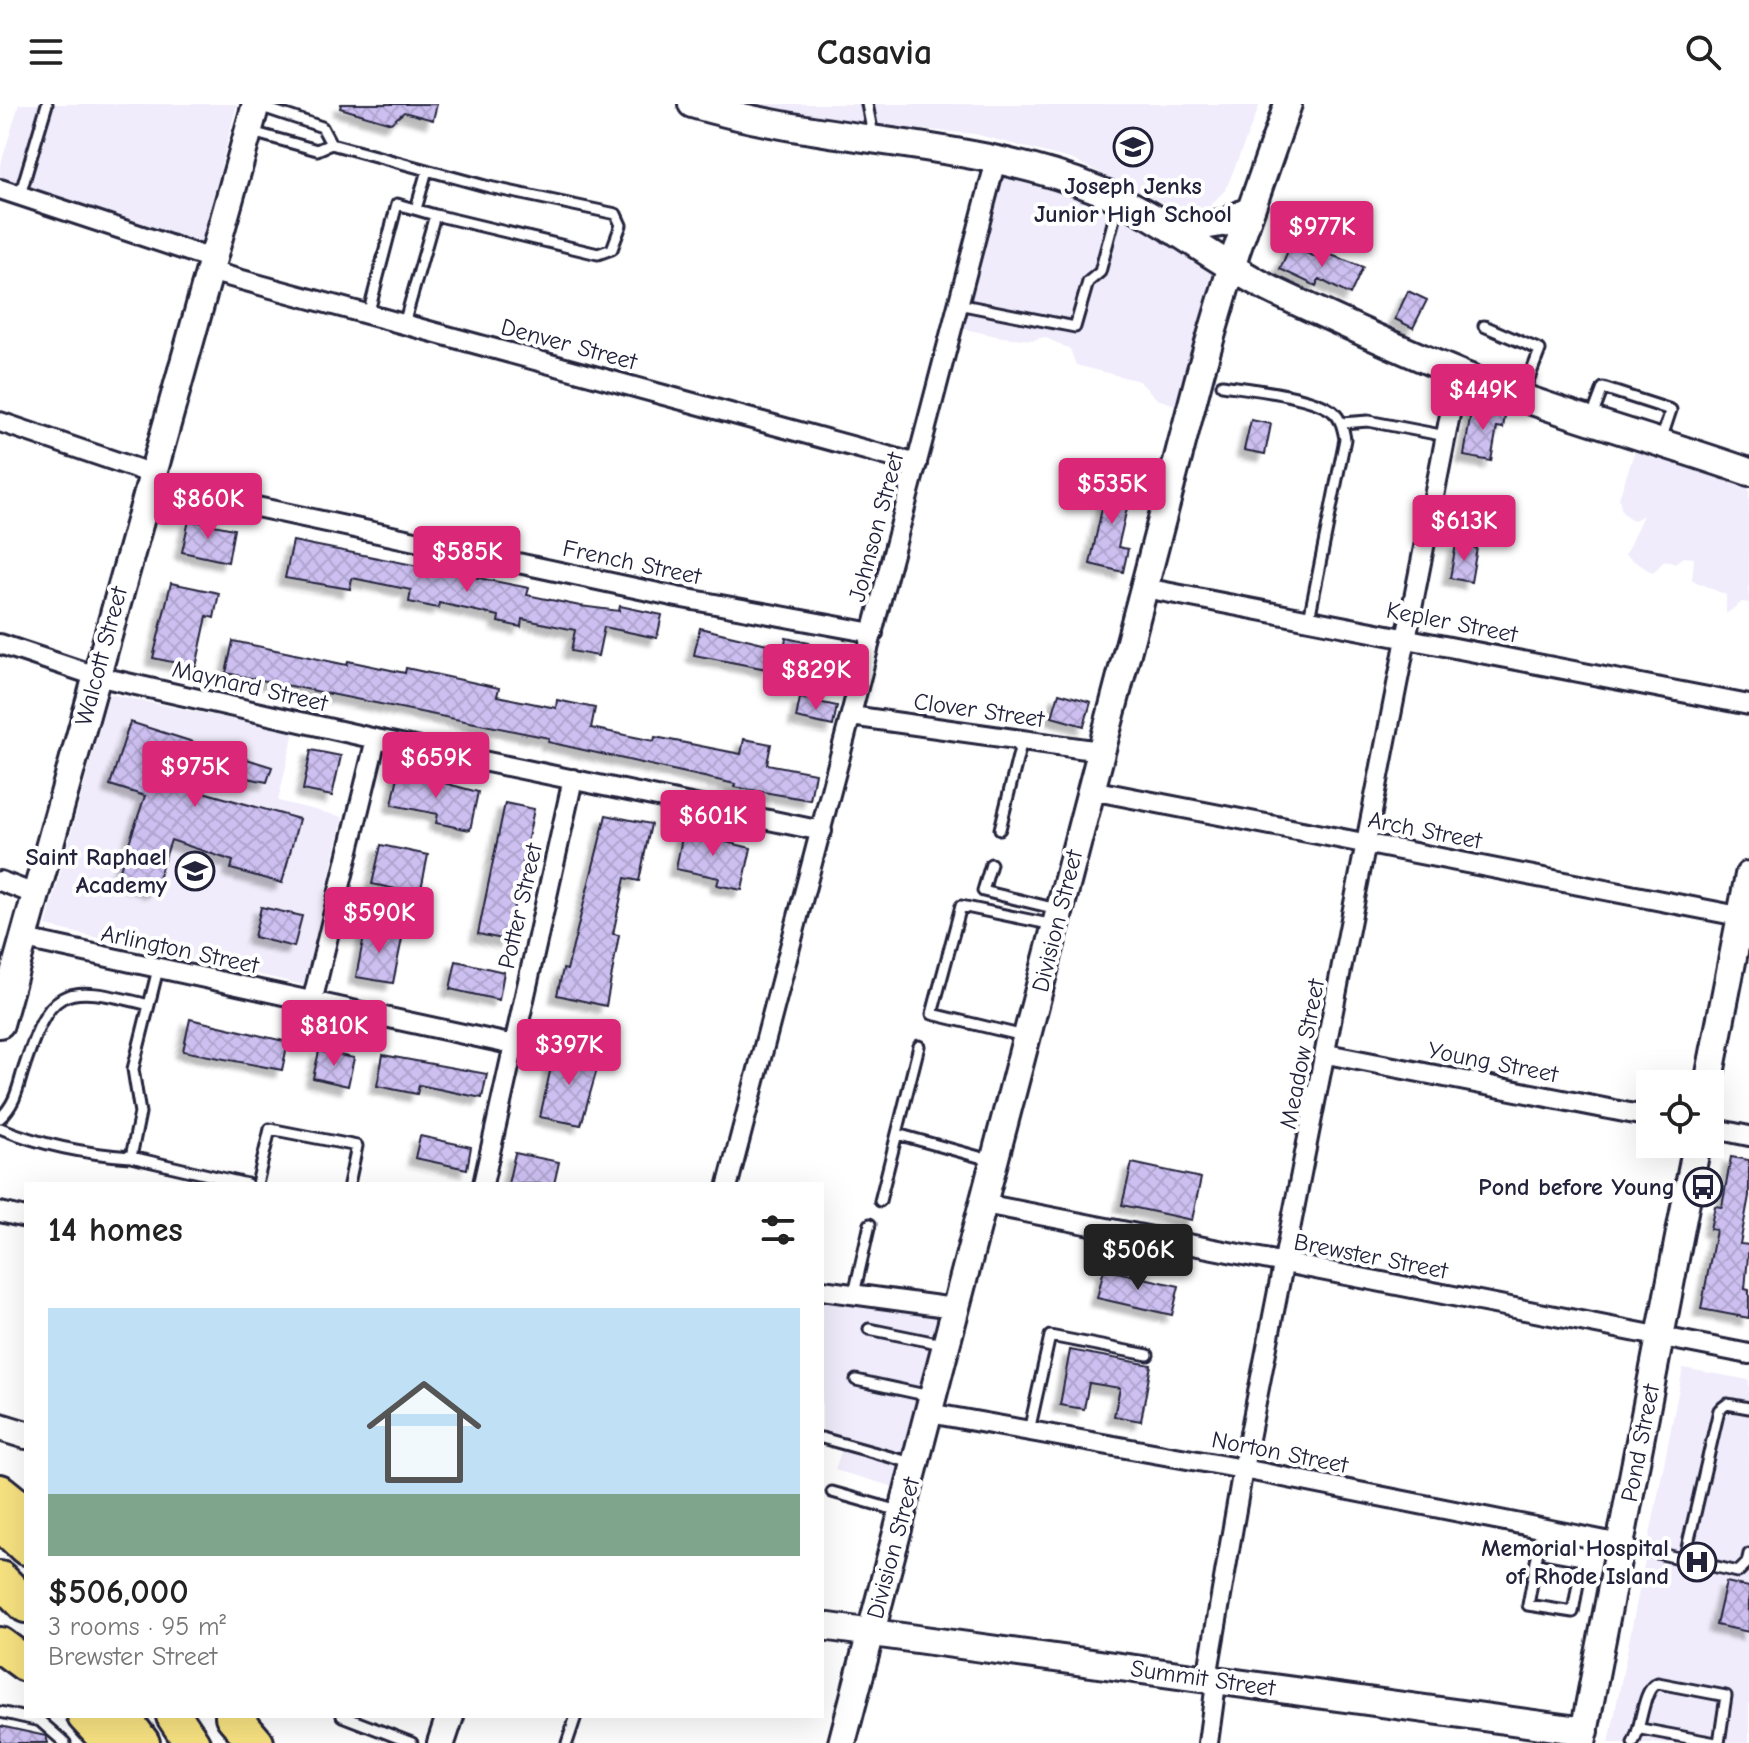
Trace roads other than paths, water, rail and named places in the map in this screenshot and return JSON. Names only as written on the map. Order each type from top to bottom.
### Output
[{"type":"highway","points":[[0,1492],[24,1511]]},
{"type":"highway","points":[[0,1523],[24,1545]]},
{"type":"highway","points":[[0,1579],[24,1603]]},
{"type":"highway","points":[[0,1645],[24,1663]]},
{"type":"highway","points":[[87,1718],[110,1743]]},
{"type":"highway","points":[[123,1718],[142,1743]]},
{"type":"highway","points":[[175,1718],[192,1743]]},
{"type":"highway","points":[[235,1718],[256,1743]]},
{"type":"street","points":[[692,104],[788,127],[996,160],[1048,172],[1119,199],[1273,290],[1458,374],[1749,472]]},
{"type":"street","name":"Walcott Street","points":[[0,1024],[256,105]]},
{"type":"street","name":"Division Street","points":[[842,1743],[1100,751],[1231,267],[1283,108]]},
{"type":"street","name":"Johnson Street","points":[[729,1182],[996,160]]},
{"type":"street","name":"Denver Street","points":[[0,189],[211,265],[368,315],[917,464]]},
{"type":"street","points":[[1174,231],[1227,222],[1250,210]]},
{"type":"street","name":"Meadow Street","points":[[1208,1743],[1215,1691],[1209,1666],[1243,1469],[1286,1264],[1458,374]]},
{"type":"street","name":"French Street","points":[[0,422],[141,470],[163,487],[677,597],[873,633]]},
{"type":"street","name":"Kepler Street","points":[[1145,588],[1749,705]]},
{"type":"street","name":"Maynard Street","points":[[0,644],[96,676],[376,739],[822,831]]},
{"type":"street","name":"Clover Street","points":[[851,716],[1100,751]]},
{"type":"street","points":[[312,1002],[376,739]]},
{"type":"street","name":"Potter Street","points":[[483,1182],[573,779]]},
{"type":"street","name":"Arch Street","points":[[1091,790],[1745,918]]},
{"type":"street","points":[[1711,1070],[1745,918],[1749,875]]},
{"type":"street","points":[[0,881],[37,895]]},
{"type":"street","name":"Arlington Street","points":[[25,939],[514,1045]]},
{"type":"street","name":"Young Street","points":[[1327,1054],[1636,1114]]},
{"type":"street","points":[[1724,1131],[1749,1136]]},
{"type":"street","name":"Pond Street","points":[[1583,1737],[1694,1158]]},
{"type":"street","name":"Brewster Street","points":[[984,1204],[1749,1354]]},
{"type":"street","points":[[0,1212],[24,1218]]},
{"type":"street","points":[[824,1290],[954,1308]]},
{"type":"street","name":"Norton Street","points":[[931,1405],[1029,1431],[1243,1469],[1621,1544]]},
{"type":"street","points":[[0,1427],[24,1434]]},
{"type":"street","name":"Summit Street","points":[[824,1626],[1211,1679],[1583,1737]]},
{"type":"street","points":[[441,1743],[449,1718]]},
{"type":"lane","points":[[20,195],[47,104]]},
{"type":"lane","points":[[867,104],[873,123],[872,139]]},
{"type":"lane","points":[[256,105],[322,127],[331,144]]},
{"type":"lane","points":[[249,131],[317,150],[331,144],[616,214],[621,225],[612,249],[598,254],[397,204],[368,315]]},
{"type":"lane","points":[[416,209],[427,170]]},
{"type":"lane","points":[[958,304],[1075,327],[1088,282],[1100,272],[1119,199]]},
{"type":"lane","points":[[404,324],[435,215]]},
{"type":"lane","points":[[1484,326],[1540,350],[1521,397]]},
{"type":"lane","points":[[1222,385],[1302,400],[1332,410],[1342,423],[1345,439],[1309,619]]},
{"type":"lane","points":[[1342,423],[1368,421],[1446,436]]},
{"type":"lane","points":[[1000,829],[1022,740]]},
{"type":"lane","points":[[991,864],[983,891],[1058,918]]},
{"type":"lane","points":[[1027,1037],[932,1014],[961,906],[1058,918]]},
{"type":"lane","points":[[131,1157],[140,1113],[133,1069],[158,969]]},
{"type":"lane","points":[[0,1118],[12,1107],[38,1025],[46,1011],[68,995],[98,992],[149,1005]]},
{"type":"lane","points":[[880,1201],[919,1046]]},
{"type":"lane","points":[[0,1128],[61,1146],[131,1157],[238,1182]]},
{"type":"lane","points":[[257,1182],[270,1129],[357,1146],[349,1182]]},
{"type":"lane","points":[[897,1134],[995,1162]]},
{"type":"lane","points":[[854,1294],[870,1224]]},
{"type":"lane","points":[[869,1329],[945,1345]]},
{"type":"lane","points":[[1029,1431],[1050,1336],[1148,1355]]},
{"type":"lane","points":[[856,1380],[931,1405]]},
{"type":"lane","points":[[1684,1561],[1719,1410],[1727,1404],[1749,1408]]},
{"type":"lane","points":[[824,1439],[916,1464]]},
{"type":"lane","points":[[832,1492],[903,1512]]},
{"type":"lane","points":[[1536,1564],[1580,1572],[1573,1612],[1528,1605],[1542,1529]]},
{"type":"lane","points":[[1621,1544],[1738,1572],[1747,1563],[1749,1554]]},
{"type":"lane","points":[[1633,1743],[1641,1729],[1652,1685],[1658,1683],[1724,1694],[1728,1700],[1717,1743],[1641,1729]]},
{"type":"lane","points":[[0,1712],[24,1717]]},
{"type":"lane","points":[[27,1718],[40,1721],[65,1743]]},
{"type":"lane","points":[[347,1718],[412,1743]]},
{"type":"lane","points":[[567,1743],[575,1718]]},
{"type":"place","name":"Joseph Jenks Junior High School","points":[[1133,147]]},
{"type":"place","name":"Saint Raphael Academy","points":[[195,871]]},
{"type":"place","name":"Pond before Young","points":[[1703,1187]]},
{"type":"place","name":"Memorial Hospital of Rhode Island","points":[[1697,1562]]}]
